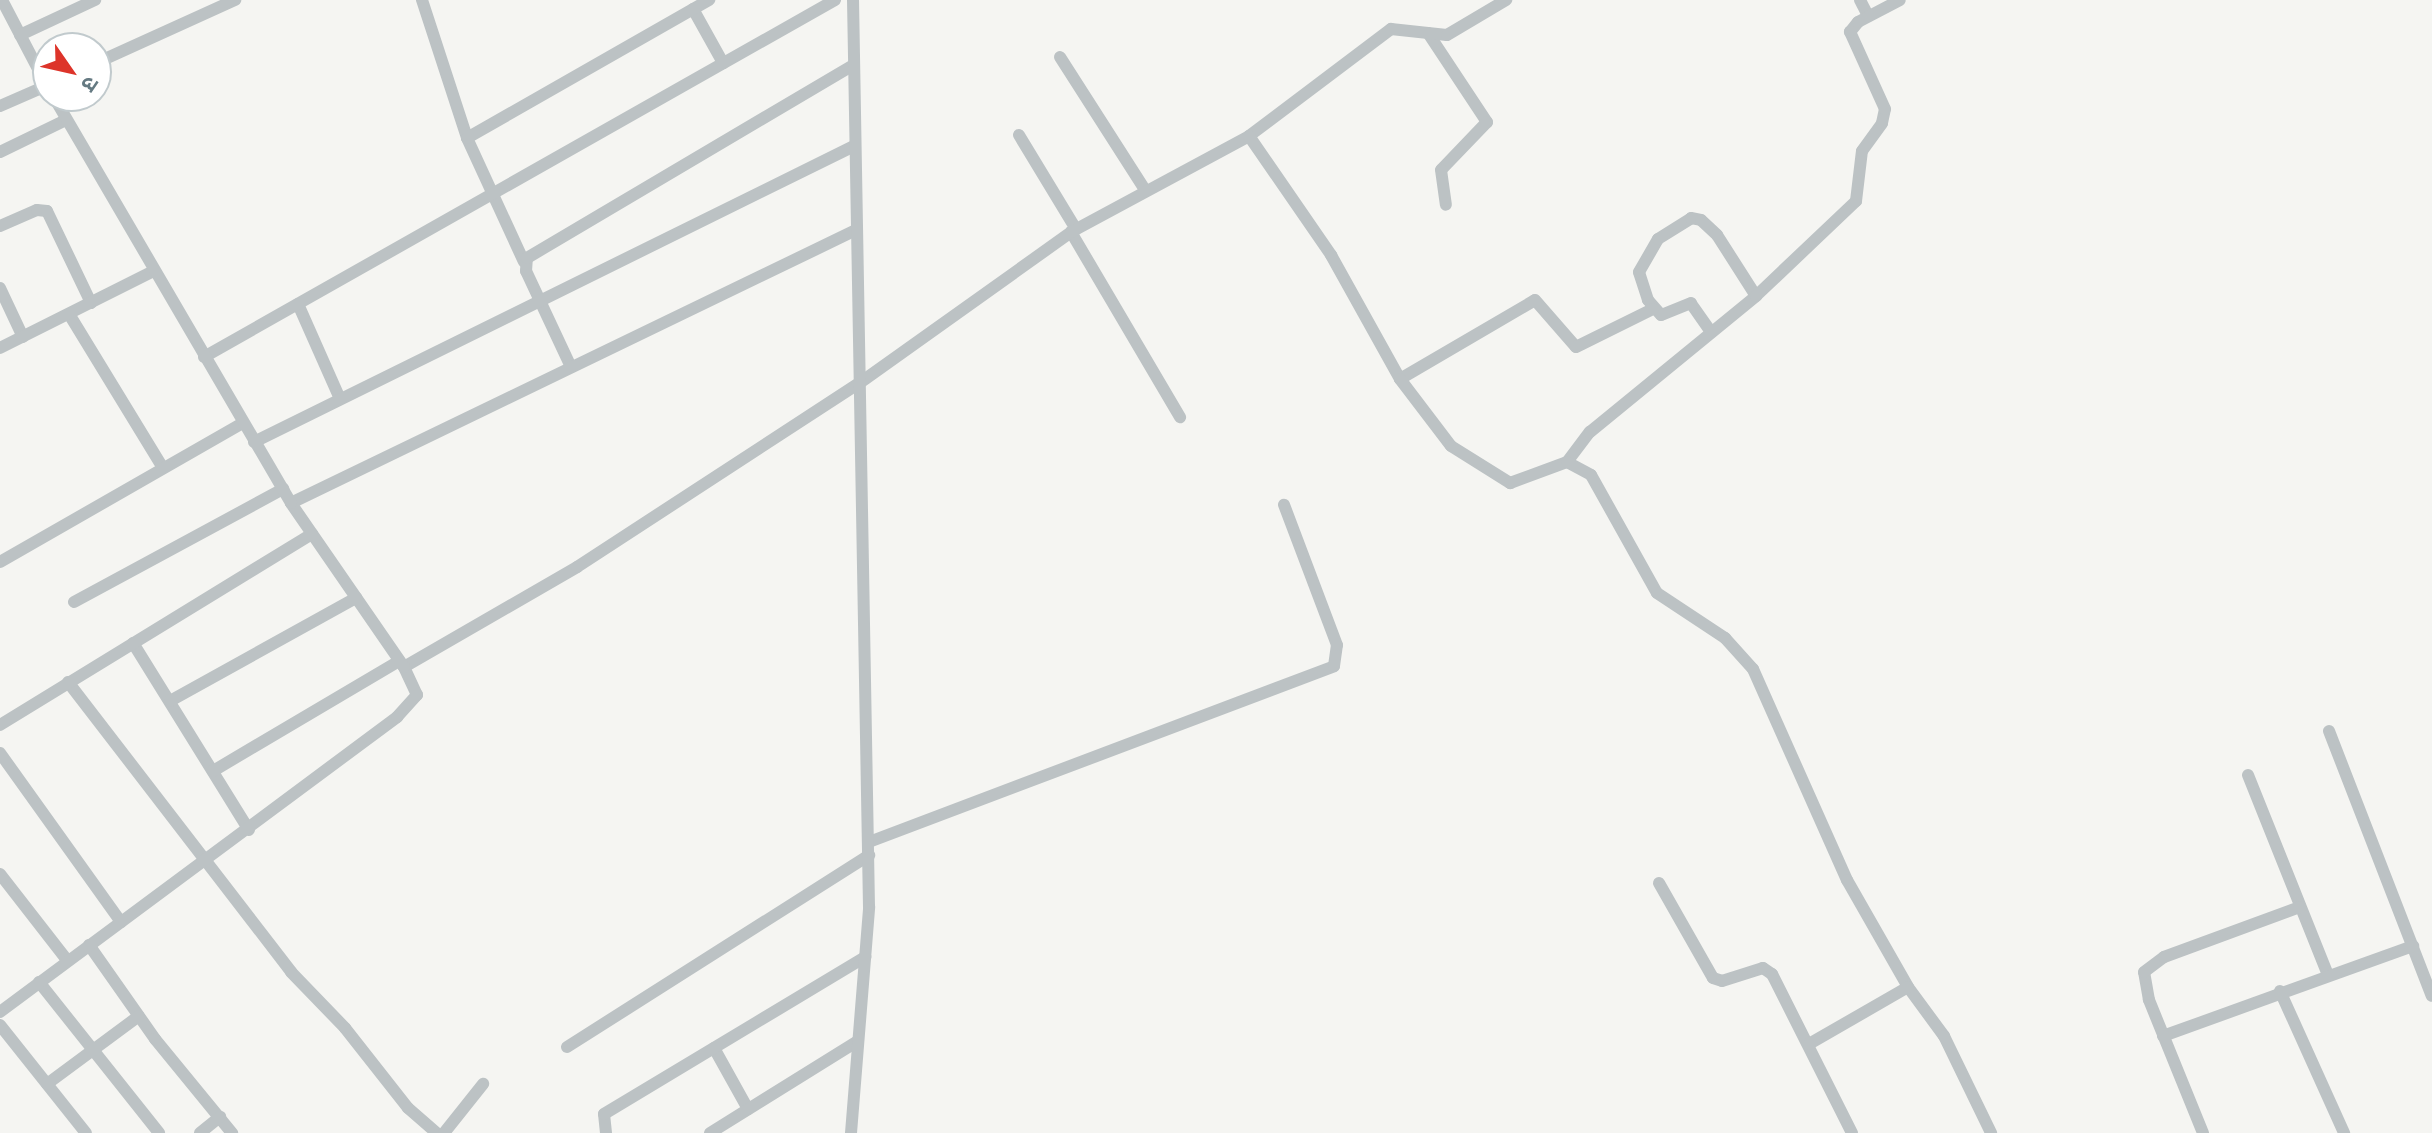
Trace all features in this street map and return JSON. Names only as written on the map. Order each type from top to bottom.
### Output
[{"type":"street","points":[[2,0],[32,57]]},
{"type":"street","points":[[20,35],[95,0]]},
{"type":"street","points":[[112,56],[235,0]]},
{"type":"street","points":[[422,0],[467,138],[571,367]]},
{"type":"street","points":[[467,138],[709,0]]},
{"type":"street","points":[[204,357],[835,0]]},
{"type":"street","points":[[841,0],[853,44]]},
{"type":"street","points":[[851,1133],[865,957],[869,849],[853,0]]},
{"type":"street","points":[[213,771],[577,567],[861,382],[1073,231],[1249,136],[1377,36],[1391,29],[1428,33],[1457,31],[1506,0]]},
{"type":"street","points":[[1860,0],[1868,16]]},
{"type":"street","points":[[1249,136],[1331,255],[1400,379],[1451,446],[1495,477],[1522,483],[1567,462],[1590,432],[1756,296],[1858,196],[1862,151],[1885,113],[1851,37],[1858,22],[1900,0]]},
{"type":"street","points":[[693,9],[723,63]]},
{"type":"street","points":[[1428,33],[1487,122],[1441,170],[1446,205]]},
{"type":"street","points":[[1060,57],[1145,190]]},
{"type":"street","points":[[524,262],[853,65]]},
{"type":"street","points":[[0,106],[32,94]]},
{"type":"street","points":[[1,1008],[249,830],[409,707],[417,695],[401,664],[291,503],[62,112]]},
{"type":"street","points":[[0,152],[66,120]]},
{"type":"street","points":[[1019,135],[1180,417]]},
{"type":"street","points":[[254,442],[854,146]]},
{"type":"street","points":[[0,226],[37,210],[47,211],[91,303]]},
{"type":"street","points":[[1653,309],[1641,283],[1642,260],[1658,239],[1691,218],[1711,226],[1756,296]]},
{"type":"street","points":[[291,503],[856,230]]},
{"type":"street","points":[[0,348],[154,271]]},
{"type":"street","points":[[0,288],[23,337]]},
{"type":"street","points":[[1400,379],[1535,300],[1576,347],[1653,309],[1669,314],[1691,303],[1711,332]]},
{"type":"street","points":[[298,304],[340,399]]},
{"type":"street","points":[[69,314],[163,468]]},
{"type":"street","points":[[0,562],[243,423]]},
{"type":"street","points":[[1567,462],[1591,475],[1602,490],[1657,593],[1725,638],[1753,669],[1847,880],[1908,987],[1944,1036],[1991,1133]]},
{"type":"street","points":[[74,602],[283,489]]},
{"type":"street","points":[[567,1047],[869,849],[1334,666],[1337,645],[1284,505]]},
{"type":"street","points":[[0,725],[312,534]]},
{"type":"street","points":[[170,701],[356,598]]},
{"type":"street","points":[[133,643],[249,830]]},
{"type":"street","points":[[68,682],[204,862],[408,1108],[437,1133]]},
{"type":"street","points":[[2329,731],[2432,996]]},
{"type":"street","points":[[0,753],[121,922]]},
{"type":"street","points":[[2248,775],[2327,973]]},
{"type":"street","points":[[0,874],[67,960]]},
{"type":"street","points":[[1659,883],[1713,978],[1722,981],[1768,970],[1809,1044],[1852,1133]]},
{"type":"street","points":[[2203,1133],[2143,981],[2152,963],[2300,907]]},
{"type":"street","points":[[89,945],[139,1016],[232,1133]]},
{"type":"street","points":[[2163,1036],[2327,973],[2413,946]]},
{"type":"street","points":[[606,1133],[604,1114],[865,957]]},
{"type":"street","points":[[39,982],[159,1133]]},
{"type":"street","points":[[1809,1044],[1908,987]]},
{"type":"street","points":[[2280,991],[2344,1133]]},
{"type":"street","points":[[47,1084],[139,1016]]},
{"type":"street","points":[[0,1025],[86,1133]]},
{"type":"street","points":[[710,1133],[858,1041]]},
{"type":"street","points":[[714,1048],[748,1109]]},
{"type":"street","points":[[444,1133],[483,1084]]},
{"type":"street","points":[[200,1133],[220,1117]]}]
